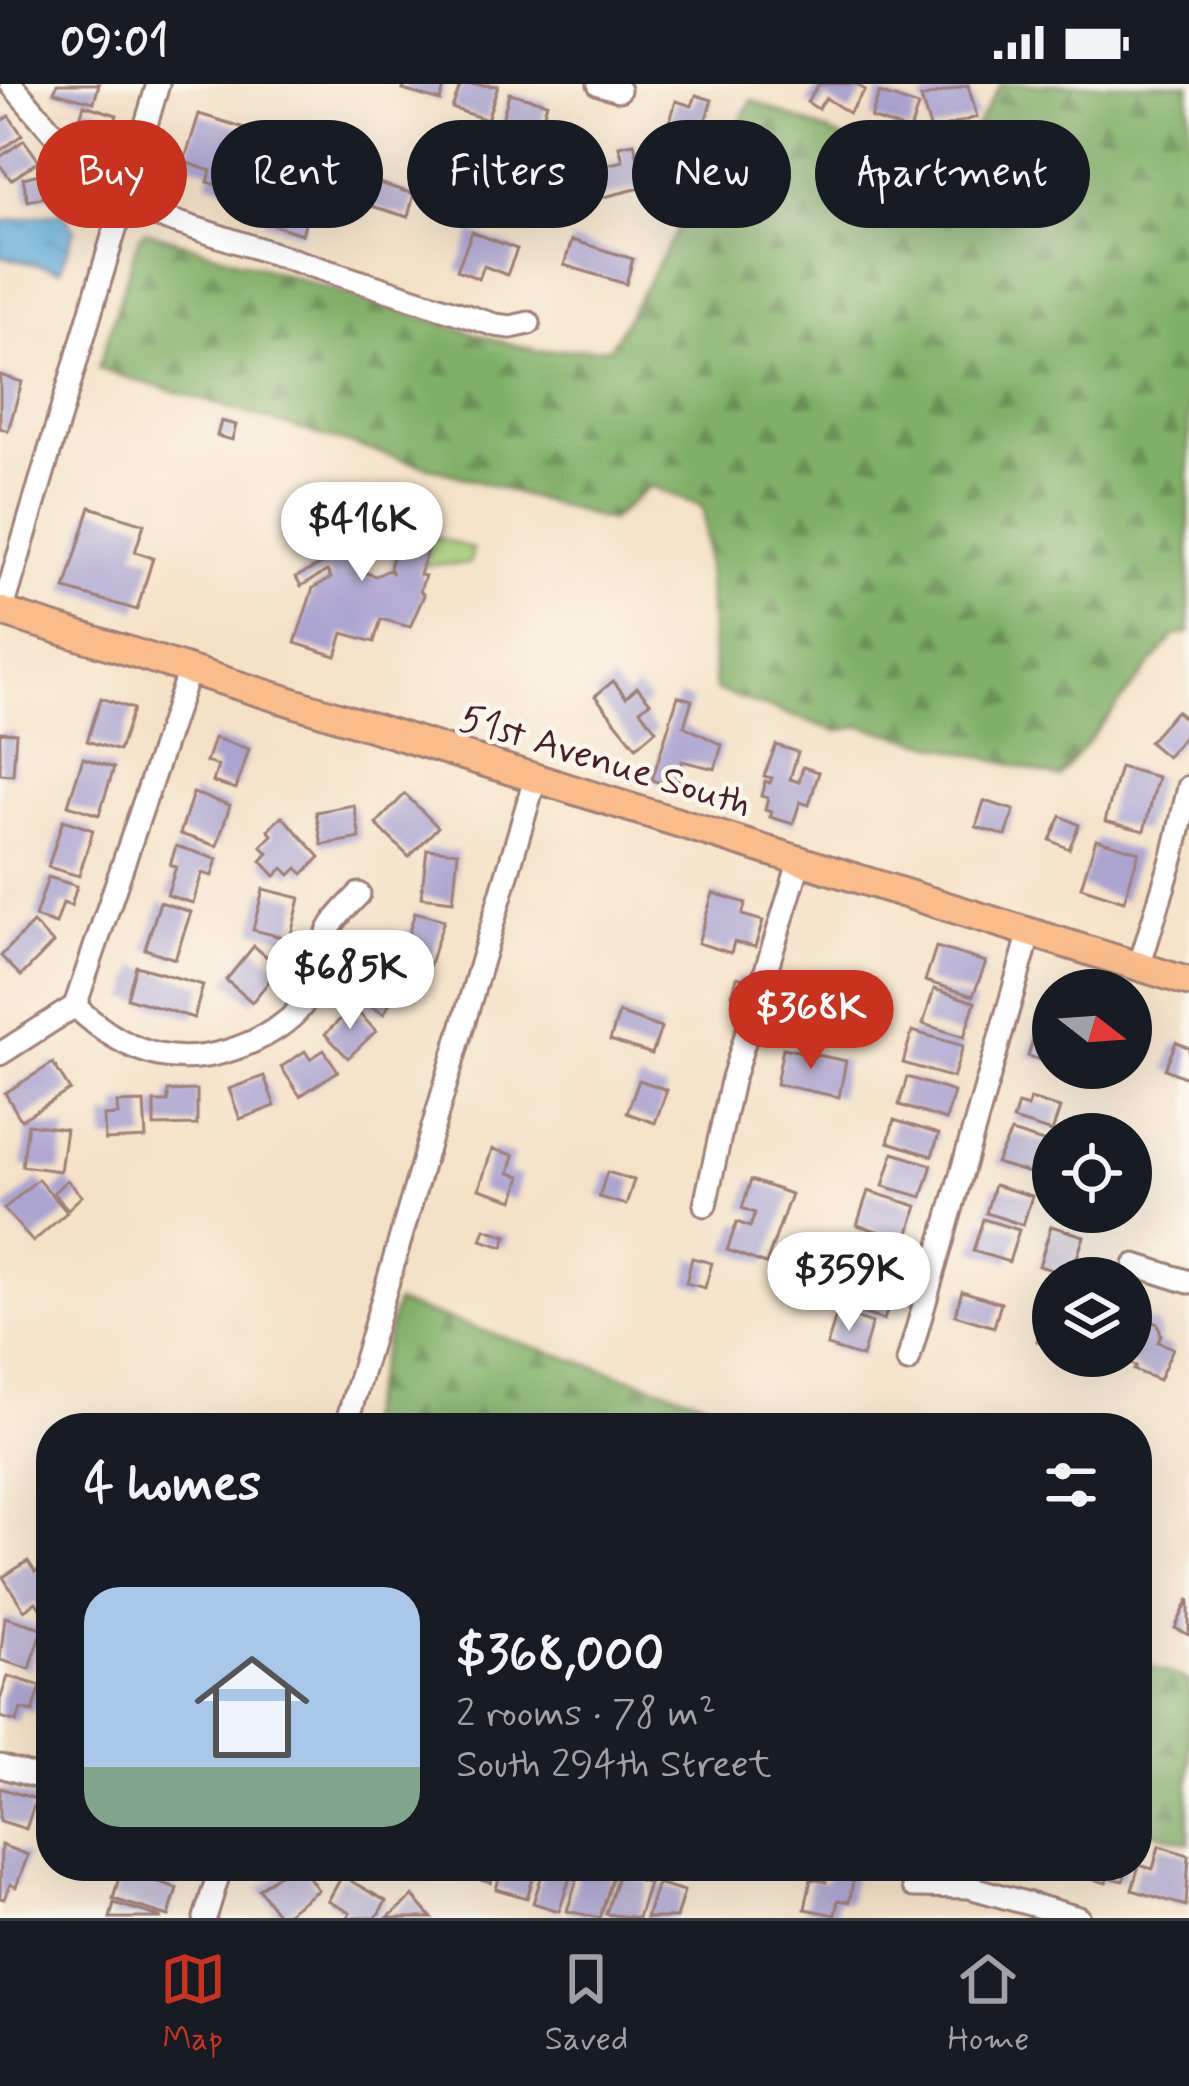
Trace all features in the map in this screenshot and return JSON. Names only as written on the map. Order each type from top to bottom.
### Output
[{"type":"main road","name":"51st Avenue South","points":[[1,611],[1189,982]]},
{"type":"street","points":[[11,84],[42,120]]},
{"type":"street","points":[[148,120],[158,84]]},
{"type":"street","points":[[187,216],[495,325],[529,323]]},
{"type":"street","points":[[1,611],[116,228]]},
{"type":"street","points":[[0,1054],[75,1006],[189,670]]},
{"type":"street","points":[[349,1413],[535,778]]},
{"type":"street","points":[[1139,967],[1189,787]]},
{"type":"street","points":[[705,1205],[732,1081],[800,860]]},
{"type":"street","points":[[75,1006],[109,1036],[159,1056],[208,1056],[245,1045],[278,1028],[306,1001],[330,927],[358,894]]},
{"type":"street","points":[[908,1361],[1030,932]]},
{"type":"street","points":[[1152,1270],[1189,1282]]},
{"type":"street","points":[[0,1766],[36,1777]]},
{"type":"street","points":[[205,1918],[216,1881]]},
{"type":"street","points":[[913,1886],[969,1887],[1079,1918]]},
{"type":"green space","points":[[1001,84],[1189,84],[1189,633],[1174,636],[1059,777],[861,726],[837,731],[715,690],[703,507],[650,486],[610,521],[98,369],[139,237],[145,231],[538,351],[610,348],[679,228],[791,228],[791,120],[741,120],[752,100],[815,127],[815,228],[1090,228],[1090,120],[980,120]]},
{"type":"green space","points":[[432,536],[473,549],[469,564],[423,565]]},
{"type":"green space","points":[[396,1303],[740,1413],[366,1413]]},
{"type":"green space","points":[[1152,1667],[1189,1681],[1189,1843],[1152,1831]]},
{"type":"water","points":[[36,216],[36,228],[74,228],[60,270],[0,256],[0,222]]},
{"type":"building","points":[[57,84],[99,84],[94,102],[54,92]]},
{"type":"building","points":[[405,84],[445,84],[440,101],[403,90]]},
{"type":"building","points":[[461,84],[498,86],[487,120],[452,108]]},
{"type":"building","points":[[819,84],[856,84],[865,90],[849,113],[826,98],[818,109],[807,102]]},
{"type":"building","points":[[968,85],[977,117],[928,120],[921,98]]},
{"type":"building","points":[[509,93],[547,103],[542,120],[502,120]]},
{"type":"building","points":[[879,93],[918,106],[914,120],[871,118]]},
{"type":"building","points":[[696,95],[712,100],[706,120],[670,120],[676,101],[692,106]]},
{"type":"building","points":[[84,105],[117,115],[116,120],[80,120]]},
{"type":"building","points":[[199,114],[218,120],[211,120],[211,171],[187,163]]},
{"type":"building","points":[[9,116],[22,135],[0,151],[0,122]]},
{"type":"building","points":[[24,140],[36,163],[11,180],[0,157]]},
{"type":"building","points":[[632,143],[632,190],[608,196],[608,164],[623,161],[619,146]]},
{"type":"building","points":[[36,175],[36,199],[28,201],[23,178]]},
{"type":"building","points":[[383,184],[407,192],[407,217],[383,210]]},
{"type":"building","points":[[472,232],[517,249],[507,275],[484,266],[479,279],[457,270]]},
{"type":"building","points":[[572,240],[633,259],[626,284],[564,265]]},
{"type":"building","points":[[0,375],[22,382],[8,431],[0,428]]},
{"type":"building","points":[[221,421],[236,425],[232,440],[217,436]]},
{"type":"building","points":[[349,502],[360,505],[356,517],[364,520],[368,508],[376,510],[369,535],[359,540],[354,559],[360,571],[376,576],[389,570],[393,574],[390,568],[403,517],[433,529],[420,575],[425,576],[420,591],[424,595],[410,627],[381,619],[374,642],[343,633],[336,656],[295,643],[313,588],[331,578],[327,571],[301,586],[296,577],[330,560],[324,553],[337,509]]},
{"type":"building","points":[[90,507],[144,524],[135,552],[153,558],[137,610],[65,589]]},
{"type":"building","points":[[613,681],[626,697],[637,687],[650,702],[640,710],[656,730],[636,747],[595,696]]},
{"type":"building","points":[[678,696],[692,700],[684,726],[722,745],[715,769],[682,761],[676,788],[652,780]]},
{"type":"building","points":[[101,698],[133,709],[119,751],[87,741]]},
{"type":"building","points":[[1176,711],[1189,722],[1189,731],[1167,757],[1149,742]]},
{"type":"building","points":[[0,732],[16,733],[13,775],[0,774]]},
{"type":"building","points":[[214,738],[249,749],[236,789],[213,782],[218,766],[206,762]]},
{"type":"building","points":[[776,745],[798,752],[790,779],[799,782],[803,767],[819,772],[809,805],[800,802],[793,824],[770,817],[772,812],[765,810],[768,798],[761,796],[765,781],[770,783],[772,778],[764,776]]},
{"type":"building","points":[[83,758],[114,768],[99,815],[68,805]]},
{"type":"building","points":[[1120,767],[1158,777],[1144,831],[1105,821]]},
{"type":"building","points":[[193,793],[230,805],[217,846],[180,834]]},
{"type":"building","points":[[405,794],[438,827],[409,857],[376,824]]},
{"type":"building","points":[[984,801],[1014,810],[1006,836],[976,827]]},
{"type":"building","points":[[354,805],[360,838],[322,845],[316,812]]},
{"type":"building","points":[[282,816],[320,857],[303,874],[297,868],[290,875],[283,868],[275,876],[261,861],[268,853],[261,846],[272,835],[268,830]]},
{"type":"building","points":[[1061,816],[1079,825],[1069,849],[1050,840]]},
{"type":"building","points":[[63,820],[93,830],[79,876],[48,867]]},
{"type":"building","points":[[1096,839],[1139,852],[1124,901],[1081,887]]},
{"type":"building","points":[[176,846],[217,859],[212,876],[202,873],[193,903],[167,895],[176,867],[170,865]]},
{"type":"building","points":[[427,849],[458,852],[453,901],[421,897]]},
{"type":"building","points":[[48,877],[77,886],[71,906],[63,903],[56,924],[35,917]]},
{"type":"building","points":[[263,889],[300,898],[290,939],[253,930]]},
{"type":"building","points":[[713,893],[746,903],[742,915],[763,921],[755,947],[734,942],[731,953],[698,943]]},
{"type":"building","points":[[160,902],[191,912],[175,959],[145,949]]},
{"type":"building","points":[[415,912],[444,920],[428,970],[400,962]]},
{"type":"building","points":[[33,923],[53,943],[21,976],[1,956]]},
{"type":"building","points":[[254,946],[280,968],[252,1002],[226,980]]},
{"type":"building","points":[[936,947],[986,962],[973,996],[925,981]]},
{"type":"building","points":[[373,961],[404,976],[384,1014],[355,998]]},
{"type":"building","points":[[136,966],[203,985],[194,1018],[127,998]]},
{"type":"building","points":[[737,977],[754,982],[749,999],[732,994]]},
{"type":"building","points":[[934,989],[975,1002],[964,1037],[923,1024]]},
{"type":"building","points":[[353,1007],[376,1031],[348,1058],[325,1034]]},
{"type":"building","points":[[619,1013],[661,1028],[652,1054],[610,1040]]},
{"type":"building","points":[[912,1031],[963,1046],[953,1078],[903,1063]]},
{"type":"building","points":[[1176,1042],[1189,1048],[1189,1079],[1165,1069]]},
{"type":"building","points":[[783,1048],[846,1061],[839,1097],[776,1084]]},
{"type":"building","points":[[324,1050],[338,1071],[300,1096],[281,1067],[305,1051],[310,1059]]},
{"type":"building","points":[[53,1063],[70,1090],[21,1120],[5,1093]]},
{"type":"building","points":[[264,1076],[275,1106],[240,1119],[229,1089]]},
{"type":"building","points":[[907,1077],[954,1092],[946,1120],[899,1105]]},
{"type":"building","points":[[639,1080],[667,1090],[655,1123],[627,1113]]},
{"type":"building","points":[[197,1090],[197,1125],[154,1126],[154,1102],[168,1102],[168,1091]]},
{"type":"building","points":[[1030,1099],[1060,1108],[1058,1113],[1032,1113],[1032,1126],[1013,1120],[1018,1104],[1028,1107]]},
{"type":"building","points":[[144,1102],[146,1138],[105,1140],[104,1116],[118,1115],[117,1103]]},
{"type":"building","points":[[894,1120],[939,1134],[932,1156],[888,1142]]},
{"type":"building","points":[[28,1124],[66,1129],[60,1171],[22,1166]]},
{"type":"building","points":[[1011,1132],[1032,1138],[1032,1174],[996,1163]]},
{"type":"building","points":[[492,1149],[514,1155],[509,1173],[521,1176],[514,1200],[479,1189]]},
{"type":"building","points":[[893,1153],[932,1165],[922,1197],[883,1186]]},
{"type":"building","points":[[607,1172],[634,1180],[626,1205],[599,1197]]},
{"type":"building","points":[[38,1179],[67,1212],[33,1242],[4,1209]]},
{"type":"building","points":[[67,1180],[82,1196],[68,1209],[53,1193]]},
{"type":"building","points":[[751,1180],[791,1194],[766,1264],[727,1250],[737,1222],[750,1227],[755,1213],[742,1208]]},
{"type":"building","points":[[994,1185],[1032,1196],[1023,1225],[986,1213]]},
{"type":"building","points":[[868,1191],[917,1206],[907,1240],[857,1225]]},
{"type":"building","points":[[983,1219],[1019,1230],[1009,1262],[973,1251]]},
{"type":"building","points":[[485,1229],[507,1236],[503,1247],[481,1240]]},
{"type":"building","points":[[861,1232],[903,1245],[893,1276],[852,1263]]},
{"type":"building","points":[[1049,1233],[1084,1236],[1077,1257],[1042,1257]]},
{"type":"building","points":[[692,1258],[712,1263],[705,1288],[686,1283]]},
{"type":"building","points":[[845,1271],[895,1286],[884,1320],[834,1305]]},
{"type":"building","points":[[962,1291],[1001,1303],[994,1327],[955,1315]]},
{"type":"building","points":[[837,1312],[872,1323],[862,1357],[827,1346]]},
{"type":"building","points":[[1152,1322],[1158,1324],[1158,1342],[1173,1348],[1159,1380],[1152,1377]]},
{"type":"building","points":[[28,1561],[36,1571],[36,1602],[24,1610],[3,1577]]},
{"type":"building","points":[[1189,1599],[1189,1635],[1175,1628]]},
{"type":"building","points":[[5,1617],[36,1626],[30,1669],[0,1660]]},
{"type":"building","points":[[8,1676],[36,1684],[33,1712],[21,1709],[17,1722],[0,1717]]},
{"type":"building","points":[[0,1788],[36,1799],[26,1829],[0,1821]]},
{"type":"building","points":[[1,1845],[28,1855],[16,1887],[10,1884],[4,1899],[0,1898]]},
{"type":"building","points":[[1159,1846],[1189,1855],[1186,1906],[1132,1890],[1135,1881],[1152,1881]]},
{"type":"building","points":[[118,1881],[155,1881],[177,1888],[169,1916],[113,1899]]},
{"type":"building","points":[[270,1881],[312,1881],[318,1890],[280,1918],[259,1889]]},
{"type":"building","points":[[339,1881],[351,1881],[386,1901],[376,1918],[347,1918],[350,1913],[328,1901]]},
{"type":"building","points":[[498,1881],[532,1881],[527,1898],[496,1889]]},
{"type":"building","points":[[540,1881],[569,1881],[559,1911],[533,1903]]},
{"type":"building","points":[[577,1881],[611,1881],[600,1918],[567,1911]]},
{"type":"building","points":[[616,1881],[649,1883],[638,1918],[606,1914]]},
{"type":"building","points":[[811,1881],[853,1881],[849,1902],[838,1900],[835,1915],[805,1909]]},
{"type":"building","points":[[657,1883],[684,1891],[676,1918],[646,1918]]},
{"type":"building","points":[[413,1896],[432,1918],[387,1918]]},
{"type":"building","points":[[114,1903],[161,1917],[161,1918],[110,1918]]}]
